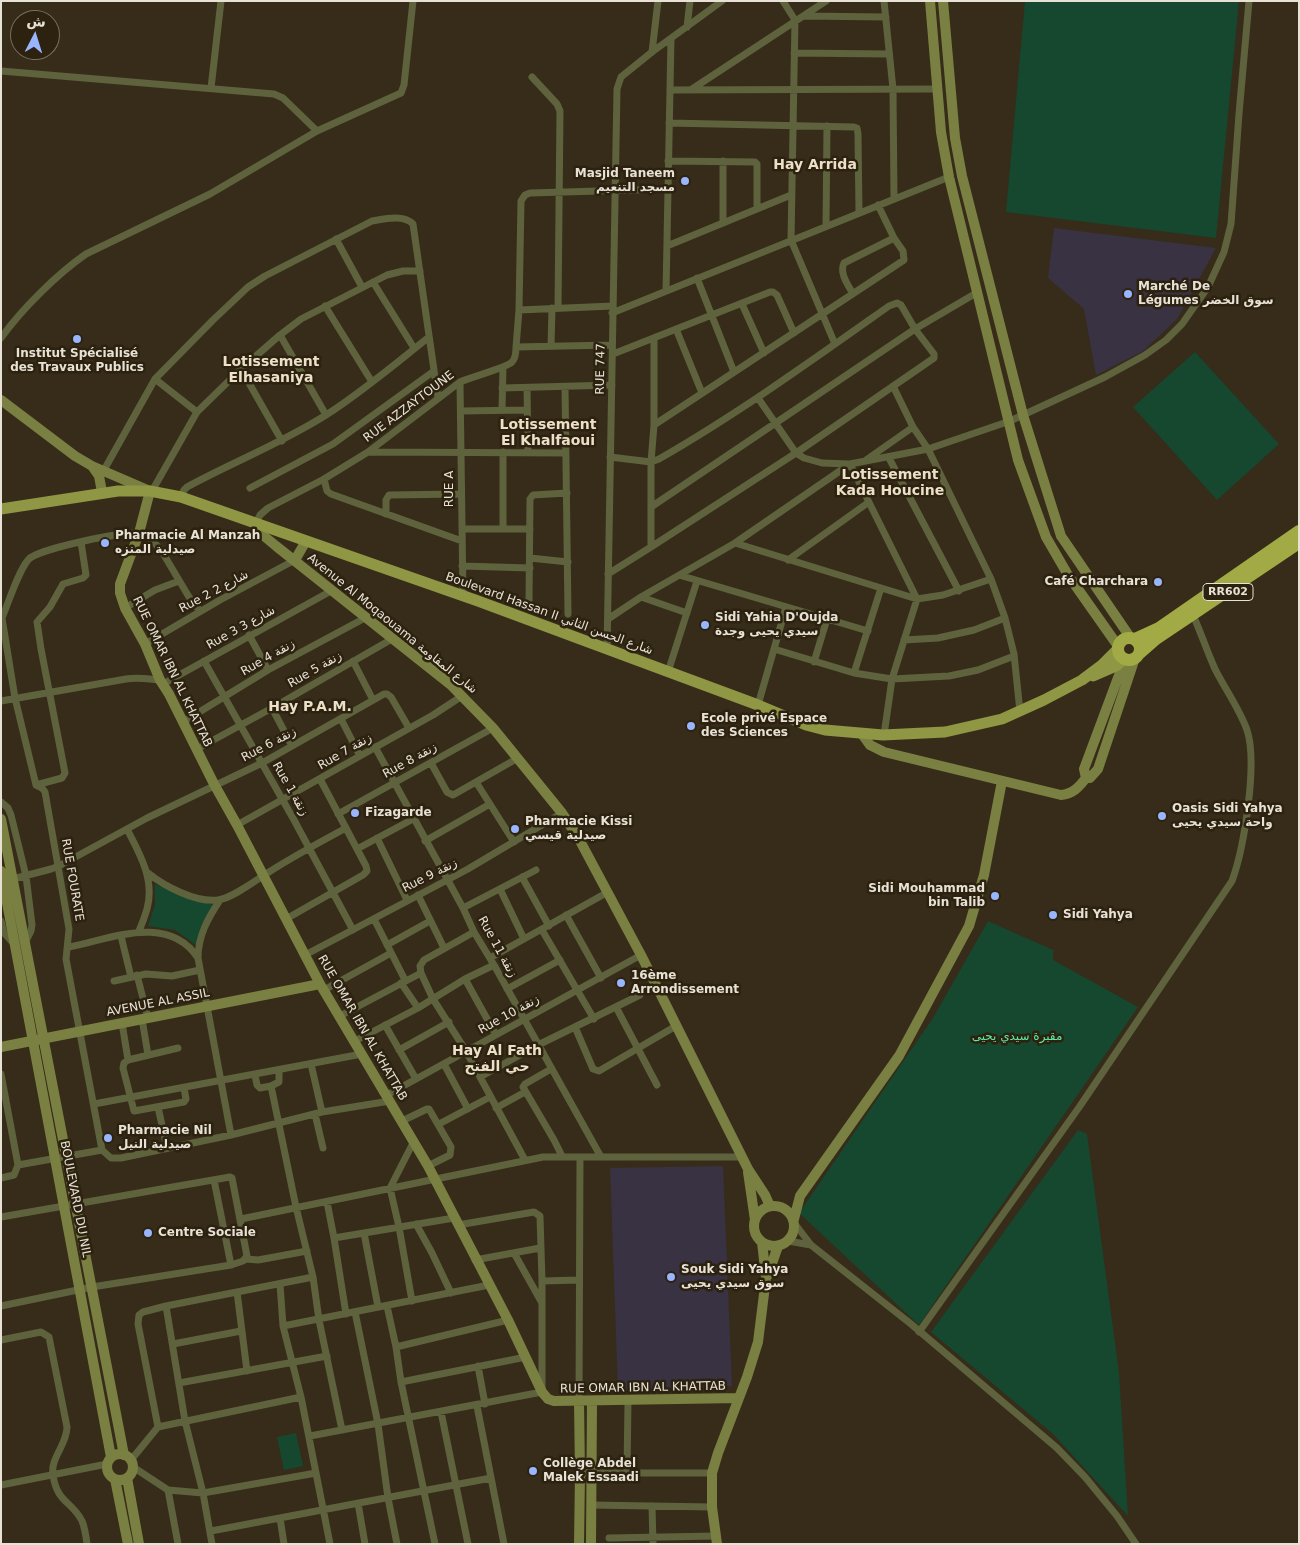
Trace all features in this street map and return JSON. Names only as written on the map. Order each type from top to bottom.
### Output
[{"type":"highway","name":"RR602","points":[[1299,531],[1159,628],[1132,638],[1122,639],[1127,654],[1156,640],[1299,544]]},
{"type":"highway","points":[[1127,654],[1140,647],[1132,638]]},
{"type":"main road","name":"Boulevard Hassan II شارع الحسن الثاني","points":[[1,509],[102,492],[151,491],[181,497],[463,597],[758,705],[806,725],[826,730],[884,735],[945,732],[1002,719],[1020,712],[1082,680],[1102,665],[1127,654]]},
{"type":"street","points":[[211,88],[221,1]]},
{"type":"street","points":[[1,338],[50,284],[70,265],[86,254],[210,194],[318,131],[402,93],[414,1]]},
{"type":"street","points":[[652,52],[658,1]]},
{"type":"street","points":[[687,26],[690,1]]},
{"type":"street","points":[[652,52],[722,1]]},
{"type":"street","points":[[783,1],[795,20],[791,240],[836,344]]},
{"type":"street","points":[[691,89],[826,1]]},
{"type":"street","points":[[884,1],[893,89],[894,198]]},
{"type":"street","points":[[862,734],[870,744],[884,752],[1061,795],[1073,792],[1079,788],[1086,778],[1084,769],[1117,698],[1127,654],[1068,575],[1046,538],[1018,460],[949,177],[942,132],[930,1]]},
{"type":"street","points":[[943,1],[954,138],[1023,415],[1061,536],[1132,638]]},
{"type":"street","points":[[758,398],[796,452],[804,458],[822,463],[850,464],[928,449],[1010,421],[1106,377],[1145,356],[1166,340],[1182,324],[1208,286],[1224,252],[1231,224],[1249,1]]},
{"type":"street","points":[[803,16],[886,17]]},
{"type":"street","points":[[666,291],[671,39]]},
{"type":"street","name":"RUE 747","points":[[607,650],[616,89],[621,77],[652,52]]},
{"type":"street","points":[[794,53],[888,54]]},
{"type":"street","points":[[1,71],[279,95],[318,131]]},
{"type":"street","points":[[532,77],[557,104],[560,111],[560,192],[555,308],[551,346]]},
{"type":"street","points":[[670,90],[938,89]]},
{"type":"street","points":[[669,124],[854,127],[858,131],[859,212]]},
{"type":"street","points":[[826,226],[827,126]]},
{"type":"street","points":[[668,161],[752,161],[757,164],[757,209]]},
{"type":"street","points":[[723,161],[723,223]]},
{"type":"street","points":[[519,310],[555,308],[613,309],[666,291],[949,177]]},
{"type":"street","points":[[502,410],[503,367],[513,361],[516,347],[519,310],[520,200],[530,193],[668,188]]},
{"type":"street","points":[[667,246],[791,195]]},
{"type":"street","points":[[654,425],[904,260],[903,251],[894,238],[878,205]]},
{"type":"street","points":[[104,470],[155,379],[248,287],[265,276],[372,221],[387,218],[405,219],[412,224],[438,398]]},
{"type":"street","points":[[853,294],[841,268],[844,263],[894,238]]},
{"type":"street","points":[[336,239],[362,287]]},
{"type":"street","points":[[1,400],[92,466],[151,491],[197,412],[241,369],[280,335],[301,319],[394,272],[420,271]]},
{"type":"street","points":[[697,278],[734,372]]},
{"type":"street","points":[[373,282],[414,348]]},
{"type":"street","points":[[612,354],[770,292],[775,293],[794,333]]},
{"type":"street","points":[[651,507],[915,329],[978,292]]},
{"type":"street","points":[[608,574],[796,452],[934,358],[934,354],[897,303],[889,306],[705,433],[659,459],[651,462],[610,456]]},
{"type":"street","points":[[742,304],[764,353]]},
{"type":"street","points":[[325,306],[372,382]]},
{"type":"street","points":[[676,329],[702,393]]},
{"type":"street","points":[[280,335],[326,415]]},
{"type":"street","points":[[181,497],[187,487],[282,441],[326,415],[429,337]]},
{"type":"street","points":[[651,547],[654,338]]},
{"type":"street","points":[[516,347],[612,345]]},
{"type":"street","name":"RUE AZZAYTOUNE","points":[[256,523],[260,515],[268,508],[324,479],[368,452],[460,382],[503,367]]},
{"type":"street","points":[[241,369],[282,441]]},
{"type":"street","points":[[250,488],[333,444],[434,371]]},
{"type":"street","points":[[155,379],[197,412]]},
{"type":"street","name":"RUE A","points":[[460,382],[463,597]]},
{"type":"street","points":[[502,388],[612,385]]},
{"type":"street","points":[[893,386],[913,427],[928,449],[991,579],[1005,618],[1014,656],[1020,712]]},
{"type":"street","points":[[566,387],[568,614]]},
{"type":"street","points":[[527,388],[528,452]]},
{"type":"street","points":[[461,411],[527,410]]},
{"type":"street","points":[[865,460],[913,427]]},
{"type":"street","points":[[368,452],[566,452]]},
{"type":"street","points":[[503,452],[503,529]]},
{"type":"street","points":[[889,458],[959,591]]},
{"type":"street","points":[[850,464],[917,599],[892,679],[884,735]]},
{"type":"street","points":[[608,619],[735,543],[850,464]]},
{"type":"street","points":[[92,466],[99,476],[102,492]]},
{"type":"street","points":[[324,479],[327,491],[331,494],[462,541]]},
{"type":"street","name":"RUE OMAR IBN AL KHATTAB","points":[[151,491],[139,533],[120,584],[120,594],[126,608],[145,644],[161,682],[322,987],[428,1166],[475,1260],[508,1320],[542,1392],[551,1401],[579,1402],[739,1398]]},
{"type":"street","points":[[529,601],[531,498],[533,496],[567,493]]},
{"type":"street","points":[[386,514],[386,500],[389,495],[461,494]]},
{"type":"street","points":[[788,560],[869,502]]},
{"type":"street","name":"Avenue Al Moqaouama شارع المقاومة","points":[[256,523],[264,536],[364,618],[451,685],[493,728],[562,813],[580,839],[641,955],[748,1169],[774,1206]]},
{"type":"street","points":[[462,529],[530,528]]},
{"type":"street","points":[[2,619],[22,569],[28,559],[42,551],[81,542],[139,533],[155,543],[166,557],[179,581],[200,611]]},
{"type":"street","name":"Avenue Al Moqaouama شارع المقاومة","points":[[295,560],[306,541]]},
{"type":"street","points":[[36,785],[62,778],[64,773],[37,622],[50,607],[63,584],[83,578],[86,575],[81,542]]},
{"type":"street","points":[[735,543],[917,599],[942,596],[991,579]]},
{"type":"street","points":[[530,558],[568,562]]},
{"type":"street","name":"Rue 2 شارع 2","points":[[145,644],[200,611],[295,560]]},
{"type":"street","points":[[462,566],[530,568]]},
{"type":"street","points":[[679,575],[868,631]]},
{"type":"street","points":[[126,608],[155,590],[179,581]]},
{"type":"street","points":[[668,672],[697,581]]},
{"type":"street","points":[[854,673],[882,588]]},
{"type":"street","name":"Rue 3 شارع 3","points":[[161,682],[204,661],[331,591]]},
{"type":"street","points":[[642,597],[687,613]]},
{"type":"street","points":[[758,705],[786,607]]},
{"type":"street","points":[[919,1332],[1080,1106],[1232,881],[1241,851],[1251,778],[1251,759],[1247,731],[1230,694],[1216,670],[1194,615]]},
{"type":"street","name":"Rue 4 زنقة","points":[[183,722],[268,670],[364,618]]},
{"type":"street","points":[[904,640],[938,638],[974,630],[1005,618]]},
{"type":"street","name":"RUE FOURATE","points":[[2,619],[15,698],[36,785],[45,792],[59,866],[69,929],[69,947],[66,952],[66,959],[102,1150]]},
{"type":"street","points":[[814,662],[827,619]]},
{"type":"street","points":[[249,635],[268,670]]},
{"type":"street","name":"Rue 5 زنقة","points":[[197,749],[392,639]]},
{"type":"street","points":[[774,649],[854,673],[892,679],[949,676],[978,670],[1014,656]]},
{"type":"street","name":"Rue 1 زنقة","points":[[204,661],[283,799],[353,930]]},
{"type":"street","points":[[353,661],[373,700]]},
{"type":"street","points":[[141,677],[154,666]]},
{"type":"street","points":[[1,701],[141,677],[161,682]]},
{"type":"street","name":"Rue 6 زنقة","points":[[5,878],[26,876],[59,866],[214,784],[262,763],[386,694],[391,697],[409,728]]},
{"type":"street","name":"Rue 7 زنقة","points":[[237,825],[375,748],[462,696]]},
{"type":"street","points":[[272,708],[292,746]]},
{"type":"street","points":[[341,719],[360,756]]},
{"type":"street","name":"Rue 8 زنقة","points":[[338,814],[493,728]]},
{"type":"street","name":"Rue 11 زنقة","points":[[375,748],[463,908],[474,932],[601,1157]]},
{"type":"street","points":[[431,762],[450,795],[518,758]]},
{"type":"street","points":[[286,919],[364,875],[367,871],[320,779]]},
{"type":"street","points":[[800,1196],[760,1212],[755,1220],[754,1231],[762,1242],[769,1246],[778,1246],[788,1241],[794,1234],[794,1222],[800,1196],[899,1056],[969,926],[984,875],[1002,781]]},
{"type":"street","points":[[476,782],[514,842]]},
{"type":"street","name":"BOULEVARD DU NIL","points":[[1,802],[8,808],[11,815],[26,876],[32,925],[31,931],[20,944],[32,1041],[80,1290],[109,1461]]},
{"type":"street","points":[[425,841],[490,804]]},
{"type":"street","name":"Rue 9 زنقة","points":[[305,955],[446,880],[562,813]]},
{"type":"street","points":[[357,849],[413,818]]},
{"type":"street","name":"BOULEVARD DU NIL","points":[[1,819],[5,878],[44,1038],[92,1287],[129,1460]]},
{"type":"street","points":[[148,873],[157,881],[185,894],[220,900],[241,890],[263,875],[346,828]]},
{"type":"street","points":[[127,829],[148,873],[148,904],[139,931]]},
{"type":"street","points":[[377,838],[407,900]]},
{"type":"street","points":[[463,908],[536,870]]},
{"type":"street","points":[[522,877],[560,960],[594,1018]]},
{"type":"street","points":[[500,889],[524,939]]},
{"type":"street","points":[[355,1041],[418,1008],[492,962],[524,939],[608,892]]},
{"type":"street","points":[[418,895],[444,948]]},
{"type":"street","points":[[220,900],[202,934],[198,946],[198,958],[231,1135]]},
{"type":"street","points":[[566,915],[600,978]]},
{"type":"street","points":[[374,919],[418,1008]]},
{"type":"street","name":"BOULEVARD DU NIL","points":[[1,921],[4,933],[20,944]]},
{"type":"street","points":[[387,945],[430,921]]},
{"type":"street","points":[[69,947],[139,931],[173,936],[186,944],[198,958]]},
{"type":"street","points":[[474,932],[421,962],[421,973],[433,999],[466,1051],[525,1160]]},
{"type":"street","points":[[121,936],[145,1019],[148,1055]]},
{"type":"street","points":[[322,987],[391,952]]},
{"type":"street","name":"Rue 10 زنقة","points":[[102,1150],[111,1158],[120,1158],[231,1135],[389,1098],[416,1079],[641,955]]},
{"type":"street","points":[[507,989],[560,960]]},
{"type":"street","points":[[114,981],[134,976],[152,974],[172,976],[200,970]]},
{"type":"street","points":[[340,1016],[421,973]]},
{"type":"street","points":[[465,979],[496,1035]]},
{"type":"street","name":"AVENUE AL ASSIL","points":[[1,1047],[207,1006],[322,987]]},
{"type":"street","points":[[480,1077],[538,1045],[640,995]]},
{"type":"street","points":[[616,1007],[657,1085]]},
{"type":"street","points":[[399,1050],[449,1022]]},
{"type":"street","points":[[122,1023],[128,1060]]},
{"type":"street","points":[[384,1025],[416,1079]]},
{"type":"street","points":[[575,1027],[593,1069],[596,1071],[607,1067],[676,1026]]},
{"type":"street","points":[[178,1048],[128,1060],[123,1066],[134,1111],[184,1102],[186,1099],[184,1088]]},
{"type":"street","points":[[94,1104],[362,1054]]},
{"type":"street","points":[[311,1064],[323,1148]]},
{"type":"street","points":[[444,1064],[468,1109]]},
{"type":"street","points":[[256,1074],[257,1085],[260,1088],[279,1082],[279,1070]]},
{"type":"street","points":[[551,1070],[525,1084],[524,1087],[525,1092],[562,1156]]},
{"type":"street","points":[[1,1074],[18,1165],[14,1175],[1,1178]]},
{"type":"street","points":[[271,1086],[296,1208],[313,1277],[319,1320],[342,1430]]},
{"type":"street","points":[[496,1108],[525,1092]]},
{"type":"street","points":[[438,1124],[490,1097]]},
{"type":"street","points":[[158,1107],[167,1148]]},
{"type":"street","points":[[402,1121],[427,1108],[438,1124],[451,1148],[451,1152],[450,1155],[428,1166]]},
{"type":"street","points":[[412,1301],[390,1188],[414,1141]]},
{"type":"street","points":[[18,1165],[102,1150]]},
{"type":"street","points":[[240,1218],[327,1202],[525,1160],[562,1156],[742,1157]]},
{"type":"street","points":[[578,1544],[580,1473],[580,1156]]},
{"type":"street","name":"Avenue Al Moqaouama شارع المقاومة","points":[[748,1169],[755,1220]]},
{"type":"street","points":[[1,1218],[214,1180],[227,1176],[232,1178],[246,1259]]},
{"type":"street","points":[[214,1180],[231,1265]]},
{"type":"street","points":[[327,1202],[346,1314]]},
{"type":"street","points":[[774,1206],[787,1210],[811,1245],[919,1332],[1057,1448],[1085,1477],[1136,1544]]},
{"type":"street","points":[[310,1436],[477,1406],[542,1392],[542,1282],[540,1216],[537,1213],[416,1224],[334,1238]]},
{"type":"street","points":[[416,1224],[451,1293]]},
{"type":"street","points":[[364,1233],[378,1308]]},
{"type":"street","points":[[788,1241],[811,1245]]},
{"type":"street","points":[[762,1242],[766,1278]]},
{"type":"street","points":[[609,1538],[653,1541],[717,1540],[712,1506],[712,1473],[758,1342],[766,1278],[778,1246]]},
{"type":"street","points":[[475,1260],[540,1248]]},
{"type":"street","points":[[1,1306],[92,1287],[231,1265],[246,1259],[258,1260],[307,1251]]},
{"type":"street","points":[[514,1253],[542,1303]]},
{"type":"street","points":[[158,1427],[138,1318],[143,1312],[313,1277]]},
{"type":"street","points":[[542,1282],[579,1280]]},
{"type":"street","points":[[280,1284],[283,1326],[310,1436],[330,1544]]},
{"type":"street","points":[[283,1326],[489,1285]]},
{"type":"street","points":[[236,1292],[247,1371]]},
{"type":"street","points":[[166,1306],[186,1421],[211,1531],[212,1544]]},
{"type":"street","points":[[387,1306],[435,1544]]},
{"type":"street","points":[[355,1312],[378,1424],[388,1498],[397,1544]]},
{"type":"street","points":[[396,1347],[508,1320]]},
{"type":"street","points":[[173,1344],[241,1331]]},
{"type":"street","points":[[1,1340],[40,1332],[49,1336],[67,1427],[67,1436],[54,1463],[53,1474],[57,1492],[82,1522],[87,1544]]},
{"type":"street","points":[[179,1384],[327,1356]]},
{"type":"street","points":[[401,1382],[526,1357]]},
{"type":"street","points":[[478,1366],[485,1404]]},
{"type":"street","points":[[129,1460],[158,1427],[301,1397]]},
{"type":"street","points":[[627,1473],[628,1401]]},
{"type":"street","points":[[590,1544],[592,1402]]},
{"type":"street","points":[[477,1406],[504,1544]]},
{"type":"street","points":[[441,1412],[468,1544]]},
{"type":"street","points":[[1,1485],[109,1461],[118,1454],[129,1460],[168,1490],[203,1494],[316,1473]]},
{"type":"street","points":[[115,1479],[127,1478],[132,1472],[129,1460]]},
{"type":"street","points":[[109,1461],[109,1474],[115,1479],[128,1544]]},
{"type":"street","points":[[580,1473],[712,1473]]},
{"type":"street","points":[[127,1478],[139,1544]]},
{"type":"street","points":[[211,1531],[491,1478]]},
{"type":"street","points":[[168,1490],[178,1544]]},
{"type":"street","points":[[358,1503],[365,1544]]},
{"type":"street","points":[[591,1505],[712,1506]]},
{"type":"street","points":[[652,1506],[653,1541]]},
{"type":"street","points":[[280,1518],[284,1544]]},
{"type":"shaded area","name":"Marché De Légumes سوق الخضر","points":[[1054,228],[1216,248],[1177,319],[1143,351],[1096,375],[1084,309],[1048,278]]},
{"type":"shaded area","name":"Souk Sidi Yahya سوق سيدي يحيى","points":[[723,1166],[732,1386],[618,1391],[610,1168]]},
{"type":"green space","points":[[1025,1],[1239,1],[1216,238],[1006,212]]},
{"type":"green space","points":[[1195,352],[1279,444],[1217,500],[1133,407]]},
{"type":"green space","points":[[155,884],[183,897],[214,905],[204,922],[196,945],[175,930],[148,926],[155,905]]},
{"type":"green space","name":"مقبرة سيدي يحيى","points":[[988,921],[1053,950],[1053,960],[1138,1007],[919,1325],[799,1213],[933,1018]]},
{"type":"green space","points":[[1078,1130],[1087,1134],[1119,1373],[1128,1516],[1053,1434],[931,1332]]},
{"type":"green space","points":[[296,1433],[303,1466],[284,1470],[277,1437]]},
{"type":"place","name":"Masjid Taneem مسجد التنعيم","points":[[685,181]]},
{"type":"place","name":"Marché De Légumes سوق الخضر","points":[[1128,294]]},
{"type":"place","name":"Institut Spécialisé des Travaux Publics","points":[[77,339]]},
{"type":"place","name":"Pharmacie Al Manzah صيدلية المنزه","points":[[105,543]]},
{"type":"place","name":"Café Charchara","points":[[1158,582]]},
{"type":"place","name":"Sidi Yahia D'Oujda سيدي يحيى وجدة","points":[[705,625]]},
{"type":"place","name":"Ecole privé Espace des Sciences","points":[[691,726]]},
{"type":"place","name":"Fizagarde","points":[[355,813]]},
{"type":"place","name":"Oasis Sidi Yahya واحة سيدي يحيى","points":[[1162,816]]},
{"type":"place","name":"Pharmacie Kissi صيدلية قيسي","points":[[515,829]]},
{"type":"place","name":"Sidi Mouhammad bin Talib","points":[[995,896]]},
{"type":"place","name":"Sidi Yahya","points":[[1053,915]]},
{"type":"place","name":"16ème Arrondissement","points":[[621,983]]},
{"type":"place","name":"Pharmacie Nil صيدلية النيل","points":[[108,1138]]},
{"type":"place","name":"Centre Sociale","points":[[148,1233]]},
{"type":"place","name":"Souk Sidi Yahya سوق سيدي يحيى","points":[[671,1277]]},
{"type":"place","name":"Collège Abdel Malek Essaadi","points":[[533,1471]]},
{"type":"district","name":"Hay Arrida","points":[[815,165]]},
{"type":"district","name":"Lotissement Elhasaniya","points":[[271,370]]},
{"type":"district","name":"Lotissement El Khalfaoui","points":[[548,434]]},
{"type":"district","name":"Lotissement Kada Houcine","points":[[890,484]]},
{"type":"district","name":"Hay P.A.M.","points":[[310,707]]},
{"type":"district","name":"Hay Al Fath حي الفتح","points":[[497,1060]]}]
